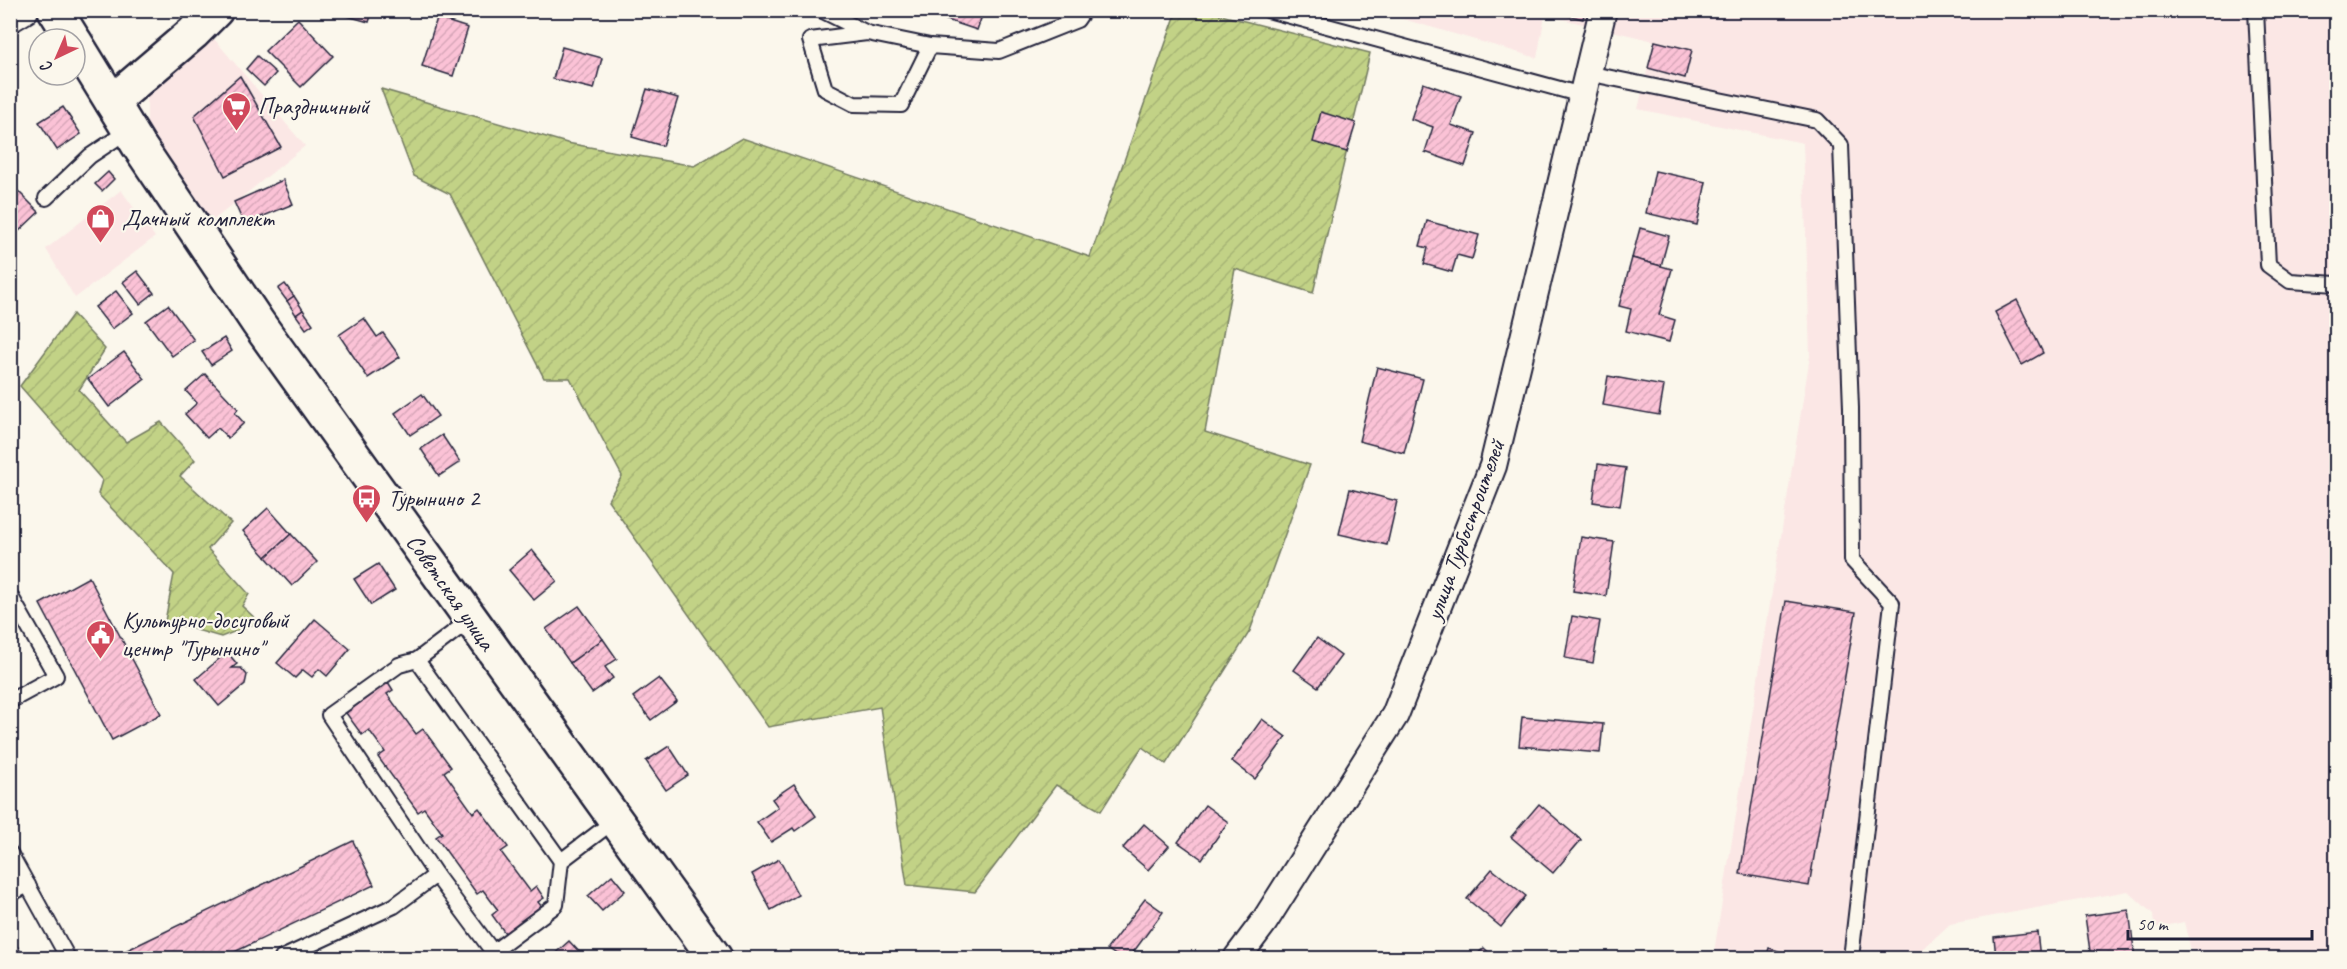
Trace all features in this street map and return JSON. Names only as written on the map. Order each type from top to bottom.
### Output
[{"type":"main road","name":"Советская улица","points":[[55,10],[65,27]]},
{"type":"main road","points":[[112,102],[194,33],[216,10]]},
{"type":"main road","name":"Советская улица","points":[[87,62],[129,130],[258,323],[715,958]]},
{"type":"street","points":[[10,19],[25,10]]},
{"type":"street","name":"улица Турбостроителей","points":[[1237,958],[1263,922],[1395,715],[1493,466],[1601,18]]},
{"type":"lane","points":[[821,10],[867,33],[930,46],[999,51],[1077,20],[1084,10]]},
{"type":"lane","points":[[1268,10],[1584,84],[1817,120],[1841,145],[1851,408],[1852,560],[1892,603],[1851,958]]},
{"type":"lane","points":[[2256,10],[2268,265],[2290,280],[2337,284]]},
{"type":"lane","points":[[867,33],[810,40],[825,89],[854,104],[901,105],[930,46]]},
{"type":"lane","points":[[46,198],[90,156],[129,130]]},
{"type":"lane","points":[[10,595],[56,676],[10,701]]},
{"type":"lane","points":[[417,660],[561,861],[556,905],[493,952],[436,874],[329,715],[399,665],[417,660],[471,620]]},
{"type":"lane","points":[[561,861],[615,820]]},
{"type":"lane","points":[[10,853],[68,958]]},
{"type":"lane","points":[[282,958],[394,906],[436,874]]},
{"type":"lane","points":[[10,894],[28,885]]},
{"type":"shaded area","points":[[1375,11],[2336,11],[2336,958],[2193,958],[2184,922],[2154,928],[2153,914],[2128,891],[1950,924],[1913,958],[1713,958],[1810,356],[1803,143],[1638,109],[1654,41],[1545,15],[1537,58]]},
{"type":"shaded area","points":[[210,34],[305,146],[210,223],[147,129],[147,97]]},
{"type":"shaded area","name":"Дачный комплект","points":[[121,190],[155,237],[75,298],[46,249]]},
{"type":"green space","points":[[1177,11],[1205,11],[1370,53],[1313,293],[1235,269],[1205,432],[1310,465],[1250,631],[1166,764],[1142,747],[1101,811],[1056,785],[975,892],[907,885],[880,707],[768,727],[608,500],[622,476],[570,378],[544,378],[450,194],[414,176],[381,89],[567,143],[694,166],[742,138],[1090,257]]},
{"type":"green space","points":[[73,314],[105,349],[79,390],[126,442],[161,422],[195,460],[180,476],[231,523],[208,549],[249,594],[242,606],[259,622],[221,637],[165,621],[174,574],[98,494],[102,480],[20,386]]},
{"type":"building","points":[[336,10],[373,10],[369,22],[336,13]]},
{"type":"building","points":[[917,10],[984,10],[977,30]]},
{"type":"building","points":[[1563,10],[1585,10],[1583,19],[1562,14]]},
{"type":"building","points":[[437,18],[468,28],[453,76],[422,66]]},
{"type":"building","points":[[298,19],[333,56],[301,87],[265,51]]},
{"type":"building","points":[[1655,41],[1692,50],[1685,78],[1648,68]]},
{"type":"building","points":[[562,47],[602,58],[594,89],[553,79]]},
{"type":"building","points":[[257,56],[276,73],[264,86],[246,69]]},
{"type":"building","name":"Праздничный","points":[[240,76],[281,147],[225,176],[194,116]]},
{"type":"building","points":[[1423,83],[1461,96],[1451,125],[1476,133],[1465,166],[1425,152],[1433,127],[1411,119]]},
{"type":"building","points":[[647,89],[678,98],[663,146],[632,137]]},
{"type":"building","points":[[63,107],[81,134],[57,150],[39,122]]},
{"type":"building","points":[[1321,112],[1356,123],[1347,152],[1313,142]]},
{"type":"building","points":[[1655,171],[1706,182],[1697,225],[1646,213]]},
{"type":"building","points":[[108,172],[114,179],[102,191],[95,184]]},
{"type":"building","points":[[283,180],[293,204],[244,224],[234,202]]},
{"type":"building","points":[[10,183],[39,212],[18,232],[10,224]]},
{"type":"building","points":[[1427,221],[1479,235],[1472,259],[1457,255],[1452,272],[1424,264],[1428,248],[1420,246]]},
{"type":"building","points":[[1640,228],[1669,236],[1661,266],[1632,258]]},
{"type":"building","points":[[1632,258],[1672,269],[1659,315],[1675,320],[1669,342],[1626,331],[1631,309],[1619,306]]},
{"type":"building","points":[[137,271],[154,293],[140,304],[123,282]]},
{"type":"building","points":[[285,284],[294,296],[287,301],[278,289]]},
{"type":"building","points":[[116,291],[133,313],[112,329],[95,307]]},
{"type":"building","points":[[294,296],[303,310],[296,315],[287,301]]},
{"type":"building","points":[[2017,300],[2043,353],[2022,365],[1995,312]]},
{"type":"building","points":[[168,305],[194,340],[172,356],[146,321]]},
{"type":"building","points":[[303,310],[313,324],[306,329],[296,315]]},
{"type":"building","points":[[364,318],[377,337],[383,333],[400,357],[368,378],[339,335]]},
{"type":"building","points":[[224,338],[232,351],[211,365],[202,352]]},
{"type":"building","points":[[124,352],[145,379],[109,407],[88,379]]},
{"type":"building","points":[[1377,367],[1423,379],[1404,453],[1359,441]]},
{"type":"building","points":[[205,374],[238,409],[235,413],[244,423],[228,438],[218,428],[207,438],[185,414],[197,403],[186,391]]},
{"type":"building","points":[[1608,376],[1664,386],[1659,415],[1603,405]]},
{"type":"building","points":[[422,394],[438,416],[410,435],[395,413]]},
{"type":"building","points":[[442,435],[460,462],[439,476],[421,449]]},
{"type":"building","points":[[1598,464],[1626,468],[1620,506],[1593,502]]},
{"type":"building","points":[[1350,489],[1397,501],[1387,545],[1339,534]]},
{"type":"building","points":[[268,508],[291,534],[266,557],[243,531]]},
{"type":"building","points":[[291,534],[317,562],[292,586],[266,557]]},
{"type":"building","points":[[1581,537],[1614,542],[1606,596],[1573,591]]},
{"type":"building","points":[[532,550],[557,581],[534,600],[509,570]]},
{"type":"building","points":[[378,564],[395,590],[371,605],[354,579]]},
{"type":"building","name":"Культурно-досуговый центр \"Турынино\"","points":[[89,577],[161,714],[112,740],[40,604]]},
{"type":"building","points":[[1786,601],[1856,612],[1809,886],[1740,874]]},
{"type":"building","points":[[579,606],[603,639],[570,663],[546,629]]},
{"type":"building","points":[[1572,616],[1600,621],[1593,663],[1565,658]]},
{"type":"building","points":[[315,619],[350,649],[327,676],[319,669],[312,677],[303,670],[295,678],[277,663]]},
{"type":"building","points":[[1317,638],[1341,656],[1318,687],[1294,670]]},
{"type":"building","points":[[603,639],[617,659],[605,667],[613,678],[592,693],[570,663]]},
{"type":"building","points":[[227,652],[237,664],[232,668],[241,668],[247,675],[245,684],[219,706],[196,679]]},
{"type":"building","points":[[659,678],[677,701],[651,720],[633,697]]},
{"type":"building","points":[[388,682],[393,690],[387,694],[416,734],[423,729],[451,767],[444,772],[473,813],[479,808],[508,847],[501,852],[530,891],[536,886],[544,898],[538,902],[542,907],[505,933],[492,915],[498,910],[483,890],[477,894],[436,837],[442,833],[424,808],[418,812],[378,757],[385,752],[369,730],[362,735],[346,713]]},
{"type":"building","points":[[1522,717],[1603,724],[1600,753],[1519,746]]},
{"type":"building","points":[[1262,719],[1286,737],[1255,779],[1232,761]]},
{"type":"building","points":[[669,746],[688,775],[666,790],[646,761]]},
{"type":"building","points":[[794,784],[816,816],[795,831],[793,828],[771,842],[757,822],[778,807],[772,799]]},
{"type":"building","points":[[1539,804],[1581,840],[1553,873],[1511,837]]},
{"type":"building","points":[[1205,805],[1228,822],[1202,859],[1178,842]]},
{"type":"building","points":[[1144,824],[1169,846],[1148,870],[1123,848]]},
{"type":"building","points":[[353,841],[374,885],[222,958],[118,958],[117,955]]},
{"type":"building","points":[[779,859],[798,895],[771,910],[752,874]]},
{"type":"building","points":[[1492,869],[1526,896],[1501,927],[1467,899]]},
{"type":"building","points":[[612,875],[625,891],[602,911],[588,896]]},
{"type":"building","points":[[1145,899],[1163,912],[1129,958],[1120,958],[1107,949]]},
{"type":"building","points":[[2129,910],[2135,958],[2091,958],[2085,916]]},
{"type":"building","points":[[2037,932],[2040,958],[1996,958],[1994,937]]},
{"type":"building","points":[[10,935],[25,958],[10,958]]},
{"type":"building","points":[[569,941],[585,958],[550,958]]},
{"type":"building","points":[[1484,948],[1495,958],[1473,958]]},
{"type":"building","points":[[1769,948],[1794,956],[1793,958],[1766,958]]},
{"type":"place","name":"Праздничный","points":[[237,132]]},
{"type":"place","name":"Дачный комплект","points":[[101,244]]},
{"type":"place","name":"Турынино 2","points":[[367,524]]},
{"type":"place","name":"Культурно-досуговый центр \"Турынино\"","points":[[101,660]]}]
